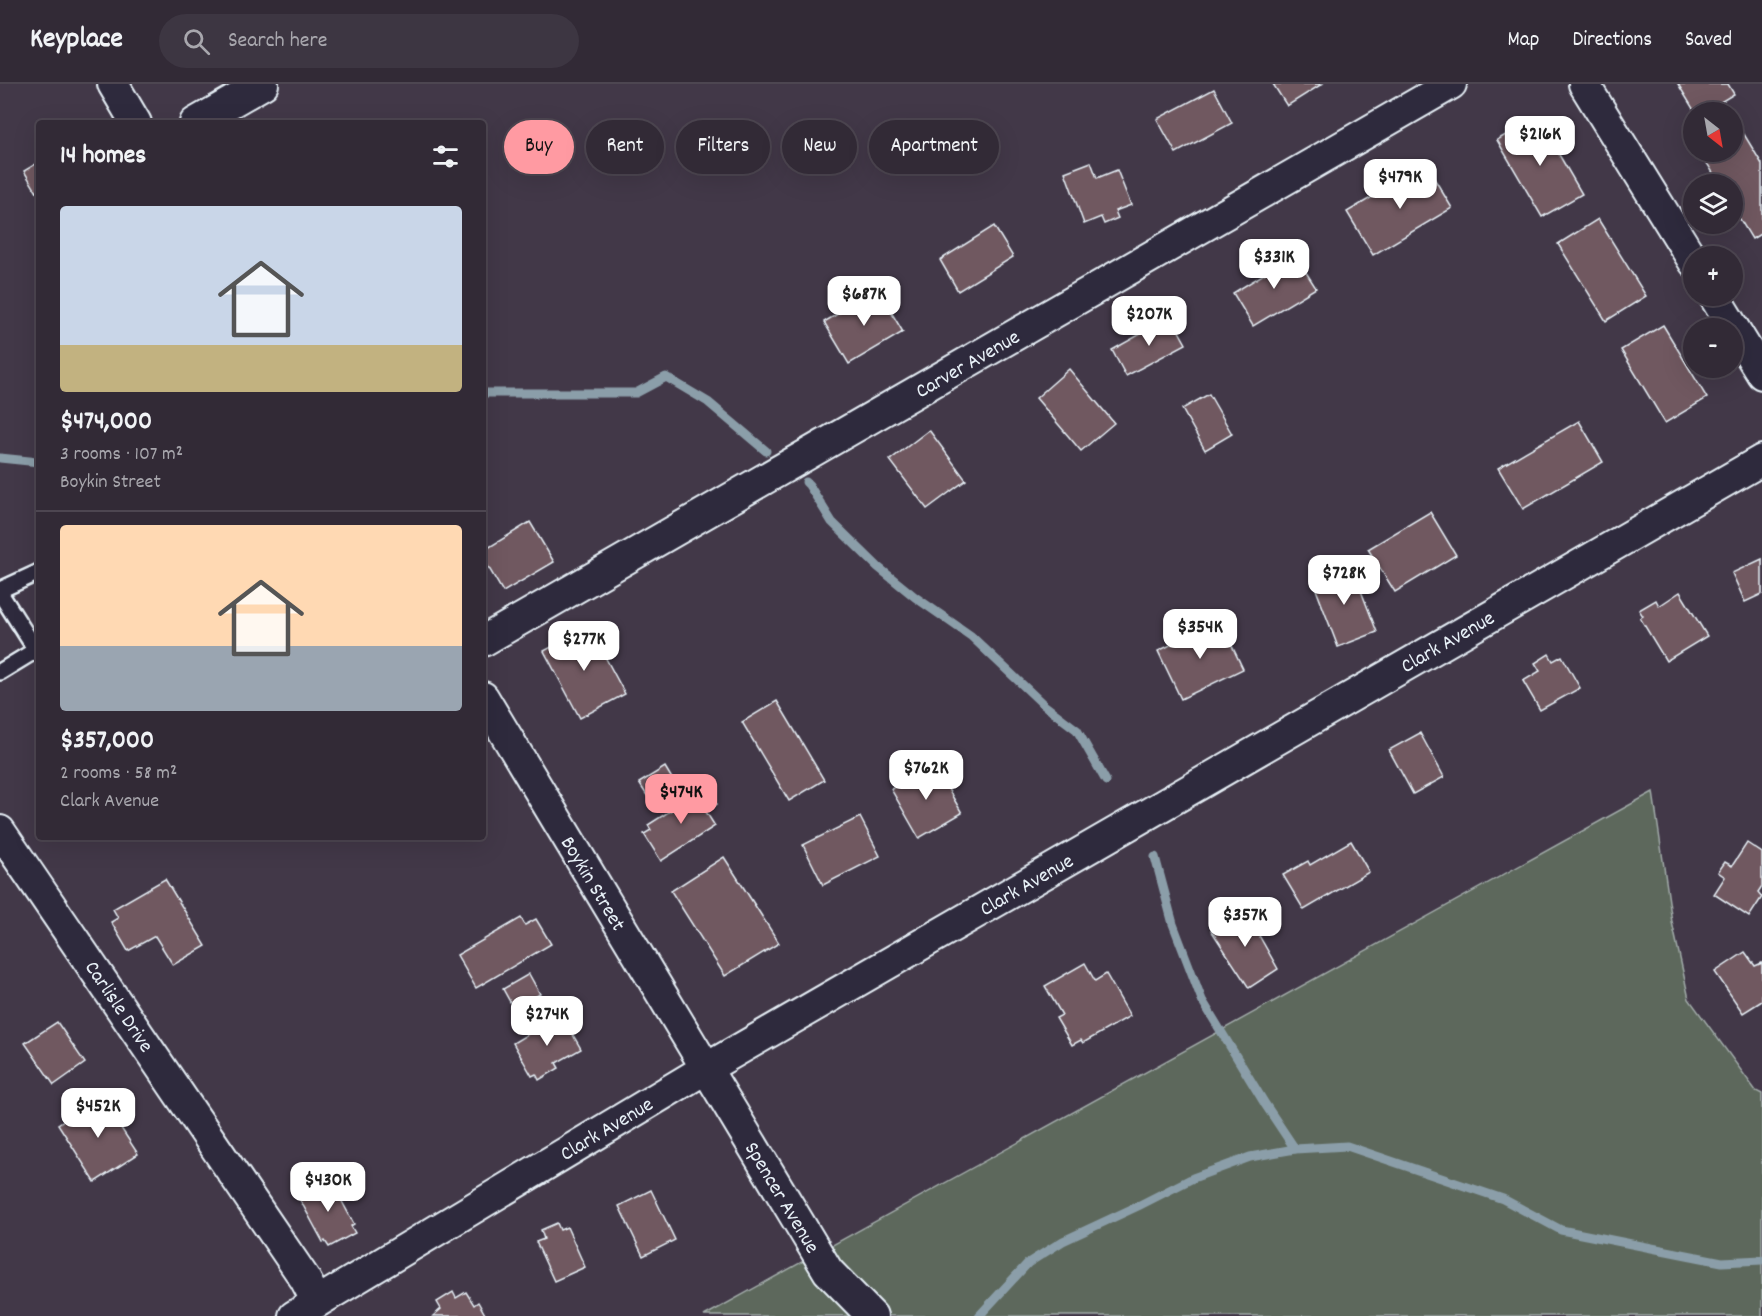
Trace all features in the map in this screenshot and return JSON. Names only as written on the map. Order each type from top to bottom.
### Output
[{"type":"street","points":[[113,84],[134,120]]},
{"type":"street","points":[[200,120],[263,84]]},
{"type":"street","name":"Carver Avenue","points":[[486,639],[1450,84]]},
{"type":"street","points":[[1584,84],[1684,246]]},
{"type":"street","points":[[1720,306],[1762,374]]},
{"type":"street","name":"Clark Avenue","points":[[305,1309],[705,1069],[1762,460]]},
{"type":"street","name":"Boykin Street","points":[[486,702],[705,1069]]},
{"type":"street","name":"Carlisle Drive","points":[[0,831],[305,1279],[305,1309]]},
{"type":"street","name":"Spencer Avenue","points":[[705,1069],[828,1271],[872,1316]]},
{"type":"lane","points":[[0,672],[36,650],[0,592],[36,574]]},
{"type":"green space","points":[[1653,792],[1672,922],[1689,999],[1756,1091],[1762,1094],[1762,1316],[704,1316]]},
{"type":"building","points":[[1273,84],[1322,84],[1287,106]]},
{"type":"building","points":[[1678,84],[1728,84],[1734,94],[1721,102],[1689,102]]},
{"type":"building","points":[[1214,89],[1232,123],[1176,153],[1157,119]]},
{"type":"building","points":[[1537,117],[1582,194],[1542,217],[1497,140]]},
{"type":"building","points":[[1743,133],[1762,164],[1762,233],[1752,239],[1743,224],[1743,174],[1714,174],[1706,162],[1743,162]]},
{"type":"building","points":[[1091,162],[1097,178],[1117,170],[1131,205],[1115,211],[1118,218],[1104,224],[1101,217],[1084,224],[1065,172]]},
{"type":"building","points":[[36,164],[36,191],[24,171]]},
{"type":"building","points":[[1426,165],[1452,208],[1373,255],[1347,212]]},
{"type":"building","points":[[1598,219],[1646,296],[1606,321],[1558,244]]},
{"type":"building","points":[[994,226],[1013,257],[958,291],[940,260]]},
{"type":"building","points":[[1295,255],[1316,288],[1253,326],[1233,293]]},
{"type":"building","points":[[878,290],[903,332],[849,364],[824,322]]},
{"type":"building","points":[[1171,317],[1186,344],[1126,376],[1112,350]]},
{"type":"building","points":[[1663,325],[1683,358],[1683,378],[1695,378],[1707,398],[1665,423],[1621,350]]},
{"type":"building","points":[[1069,369],[1114,423],[1081,451],[1036,398]]},
{"type":"building","points":[[1209,394],[1232,434],[1205,450],[1182,409]]},
{"type":"building","points":[[1579,421],[1603,462],[1523,509],[1498,468]]},
{"type":"building","points":[[929,430],[966,480],[927,509],[890,460]]},
{"type":"building","points":[[1430,512],[1456,555],[1395,592],[1368,549]]},
{"type":"building","points":[[530,522],[554,562],[503,592],[486,563],[486,549]]},
{"type":"building","points":[[1762,559],[1762,594],[1745,602],[1732,573]]},
{"type":"building","points":[[1351,565],[1377,632],[1338,647],[1312,579]]},
{"type":"building","points":[[1680,592],[1707,636],[1666,661],[1640,618],[1643,616],[1639,610],[1656,600],[1659,606]]},
{"type":"building","points":[[1220,621],[1243,669],[1181,699],[1158,651]]},
{"type":"building","points":[[589,627],[625,694],[580,718],[544,651]]},
{"type":"building","points":[[1549,654],[1553,661],[1562,656],[1580,688],[1540,710],[1523,681],[1540,671],[1535,663]]},
{"type":"building","points":[[777,701],[824,780],[789,801],[742,722]]},
{"type":"building","points":[[1420,733],[1444,777],[1413,794],[1389,750]]},
{"type":"building","points":[[934,765],[962,813],[919,838],[891,789]]},
{"type":"building","points":[[665,767],[680,792],[655,808],[639,783]]},
{"type":"building","points":[[706,788],[717,804],[706,812],[715,826],[661,861],[644,834],[651,830],[648,825]]},
{"type":"building","points":[[860,817],[880,856],[823,885],[803,845]]},
{"type":"building","points":[[1351,841],[1369,872],[1304,910],[1283,875],[1308,861],[1310,865]]},
{"type":"building","points":[[1747,843],[1762,853],[1762,886],[1758,892],[1762,897],[1749,917],[1714,894],[1725,877],[1718,872],[1725,862],[1732,866]]},
{"type":"building","points":[[724,857],[779,943],[725,976],[671,891]]},
{"type":"building","points":[[165,879],[206,946],[173,965],[155,936],[128,951],[111,922],[118,918],[113,909]]},
{"type":"building","points":[[1244,909],[1278,969],[1249,988],[1211,930]]},
{"type":"building","points":[[521,918],[525,925],[536,919],[551,944],[476,988],[457,955]]},
{"type":"building","points":[[1745,952],[1755,966],[1762,963],[1762,1001],[1743,1013],[1715,972]]},
{"type":"building","points":[[1085,963],[1095,981],[1106,974],[1130,1016],[1083,1043],[1081,1040],[1072,1045],[1056,1018],[1062,1015],[1045,986]]},
{"type":"building","points":[[529,974],[540,994],[514,1009],[503,989]]},
{"type":"building","points":[[561,1014],[581,1049],[556,1063],[559,1068],[539,1080],[536,1074],[532,1076],[513,1043]]},
{"type":"building","points":[[57,1022],[85,1063],[54,1085],[25,1043]]},
{"type":"building","points":[[100,1096],[138,1154],[95,1182],[58,1124]]},
{"type":"building","points":[[330,1179],[354,1224],[351,1226],[355,1233],[329,1247],[325,1241],[323,1242],[298,1196]]},
{"type":"building","points":[[651,1190],[675,1240],[643,1256],[619,1206]]},
{"type":"building","points":[[557,1223],[560,1230],[567,1227],[585,1267],[554,1281],[536,1242],[544,1239],[541,1230]]},
{"type":"building","points":[[453,1292],[456,1298],[466,1292],[474,1305],[478,1302],[486,1316],[433,1316],[441,1309],[437,1302]]},
{"type":"waterway","points":[[486,393],[636,393],[666,377],[708,402],[766,451]]},
{"type":"waterway","points":[[0,458],[36,462]]},
{"type":"waterway","points":[[806,482],[832,522],[878,567],[915,597],[971,636],[1044,705],[1077,730],[1106,781]]},
{"type":"waterway","points":[[1155,857],[1173,924],[1202,1000],[1295,1149],[1347,1146],[1503,1199],[1561,1230],[1722,1262],[1762,1260]]},
{"type":"waterway","points":[[979,1316],[1028,1263],[1063,1241],[1193,1178],[1250,1157],[1295,1149]]}]
